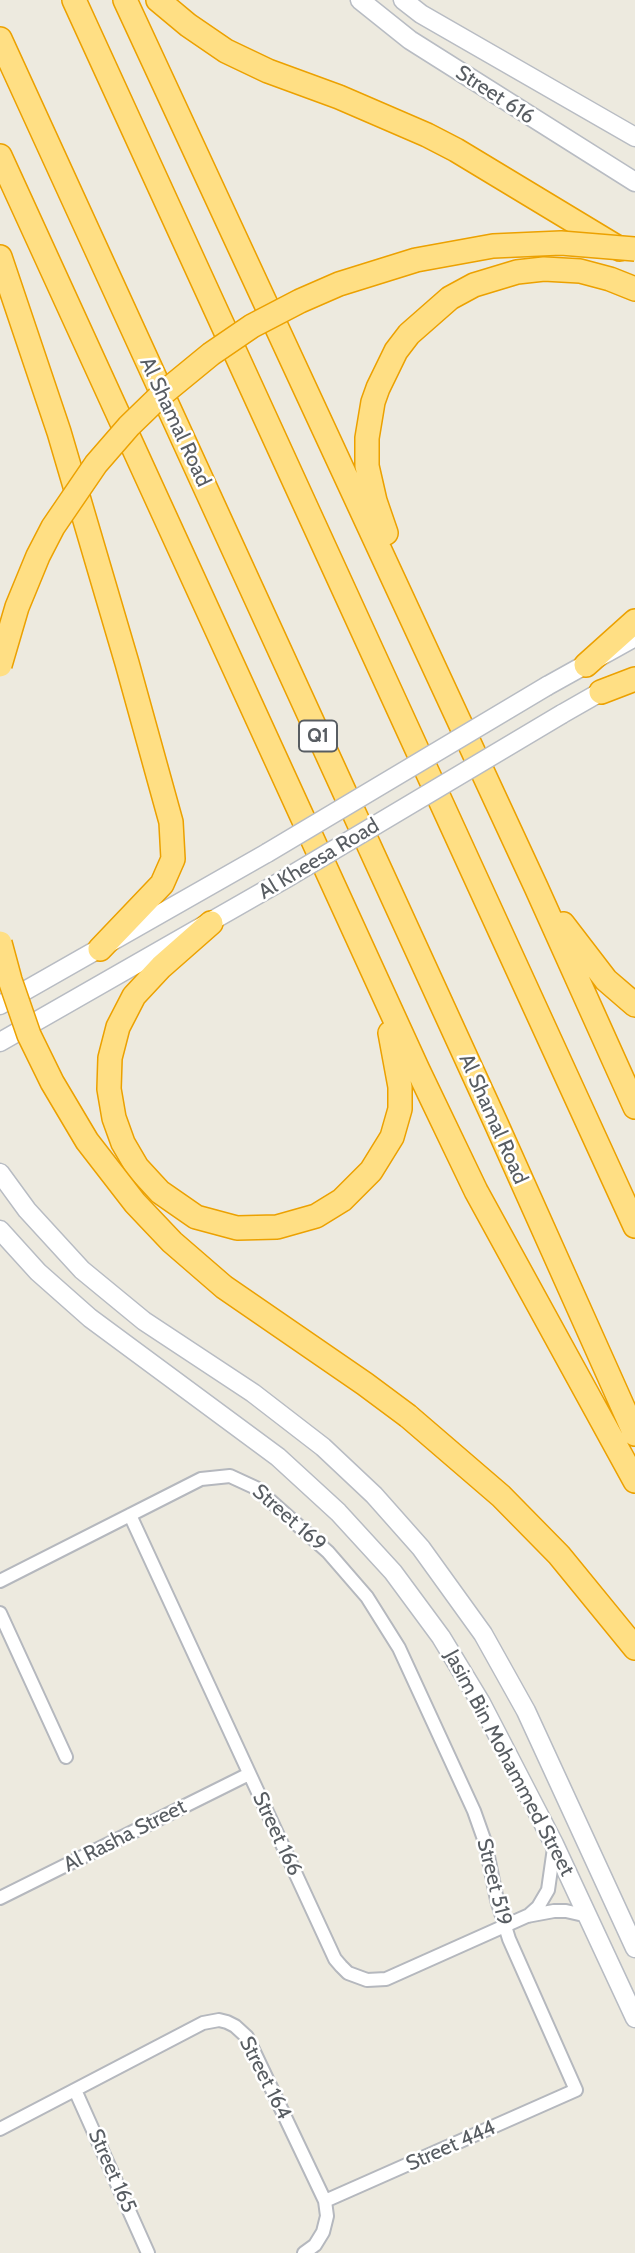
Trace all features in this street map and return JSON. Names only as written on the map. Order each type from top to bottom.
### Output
[{"type":"highway","points":[[74,0],[635,1226]]},
{"type":"highway","points":[[125,0],[536,887],[635,1107]]},
{"type":"highway","points":[[158,0],[187,25],[226,51],[268,71],[339,97],[427,135],[635,258]]},
{"type":"highway","name":"Al Shamal Road","points":[[0,39],[495,1121],[635,1434]]},
{"type":"highway","points":[[0,156],[375,980],[476,1191],[635,1481]]},
{"type":"highway","points":[[0,665],[17,607],[38,555],[53,527],[96,464],[161,395],[211,354],[252,326],[339,284],[416,260],[493,246],[561,243],[635,248]]},
{"type":"highway","points":[[0,257],[59,432],[171,822],[173,859],[162,884],[100,949]]},
{"type":"highway","points":[[402,597],[368,466],[367,438],[373,402],[396,351],[409,334],[450,299],[497,276],[544,269],[580,271],[635,289]]},
{"type":"highway","points":[[586,665],[635,621]]},
{"type":"highway","points":[[601,692],[635,679]]},
{"type":"highway","points":[[536,887],[606,980],[635,1005]]},
{"type":"highway","points":[[211,923],[161,967],[134,996],[118,1027],[110,1058],[109,1089],[114,1118],[123,1143],[137,1167],[160,1192],[195,1217],[237,1227],[277,1227],[316,1216],[342,1200],[371,1171],[392,1138],[400,1098],[395,1052],[375,980]]},
{"type":"highway","points":[[0,943],[29,1035],[52,1082],[87,1141],[135,1203],[172,1242],[224,1287],[408,1416],[501,1496],[559,1555],[635,1647]]},
{"type":"main road","name":"Street 616","points":[[360,0],[410,40],[635,182]]},
{"type":"main road","name":"Street 616","points":[[403,0],[421,14],[635,137]]},
{"type":"main road","points":[[0,1005],[267,853],[547,686],[635,637]]},
{"type":"main road","name":"Al Kheesa Road","points":[[0,1042],[211,923],[635,672]]},
{"type":"main road","points":[[0,986],[53,977]]},
{"type":"main road","points":[[0,1058],[18,1033]]},
{"type":"main road","name":"Jasim Bin Mohammed Street","points":[[1,1172],[36,1221],[82,1270],[144,1321],[253,1393],[323,1447],[374,1495],[421,1548],[470,1615],[521,1701],[635,1948]]},
{"type":"main road","name":"Jasim Bin Mohammed Street","points":[[0,1230],[38,1272],[90,1318],[267,1448],[308,1484],[366,1541],[418,1604],[464,1671],[554,1844],[635,2018]]},
{"type":"street","name":"Street 169","points":[[0,1581],[211,1476],[230,1476],[248,1482],[307,1532],[348,1574],[384,1622],[412,1675]]},
{"type":"street","name":"Street 166","points":[[130,1515],[335,1959],[348,1973],[367,1980],[386,1979],[527,1916],[538,1907],[548,1890],[554,1844]]},
{"type":"street","points":[[0,1613],[65,1757]]},
{"type":"street","name":"Street 519","points":[[412,1675],[480,1826],[505,1927],[576,2090]]},
{"type":"street","name":"Al Rasha Street","points":[[0,1898],[249,1774]]},
{"type":"street","name":"Street 166","points":[[527,1916],[554,1911],[588,1916]]},
{"type":"street","name":"Street 164","points":[[0,2129],[203,2023],[219,2020],[235,2025],[247,2036],[325,2201]]},
{"type":"street","name":"Street 165","points":[[75,2090],[148,2253]]},
{"type":"street","name":"Street 444","points":[[325,2201],[576,2090]]},
{"type":"street","points":[[304,2253],[315,2245],[323,2232],[327,2216],[325,2201]]}]
